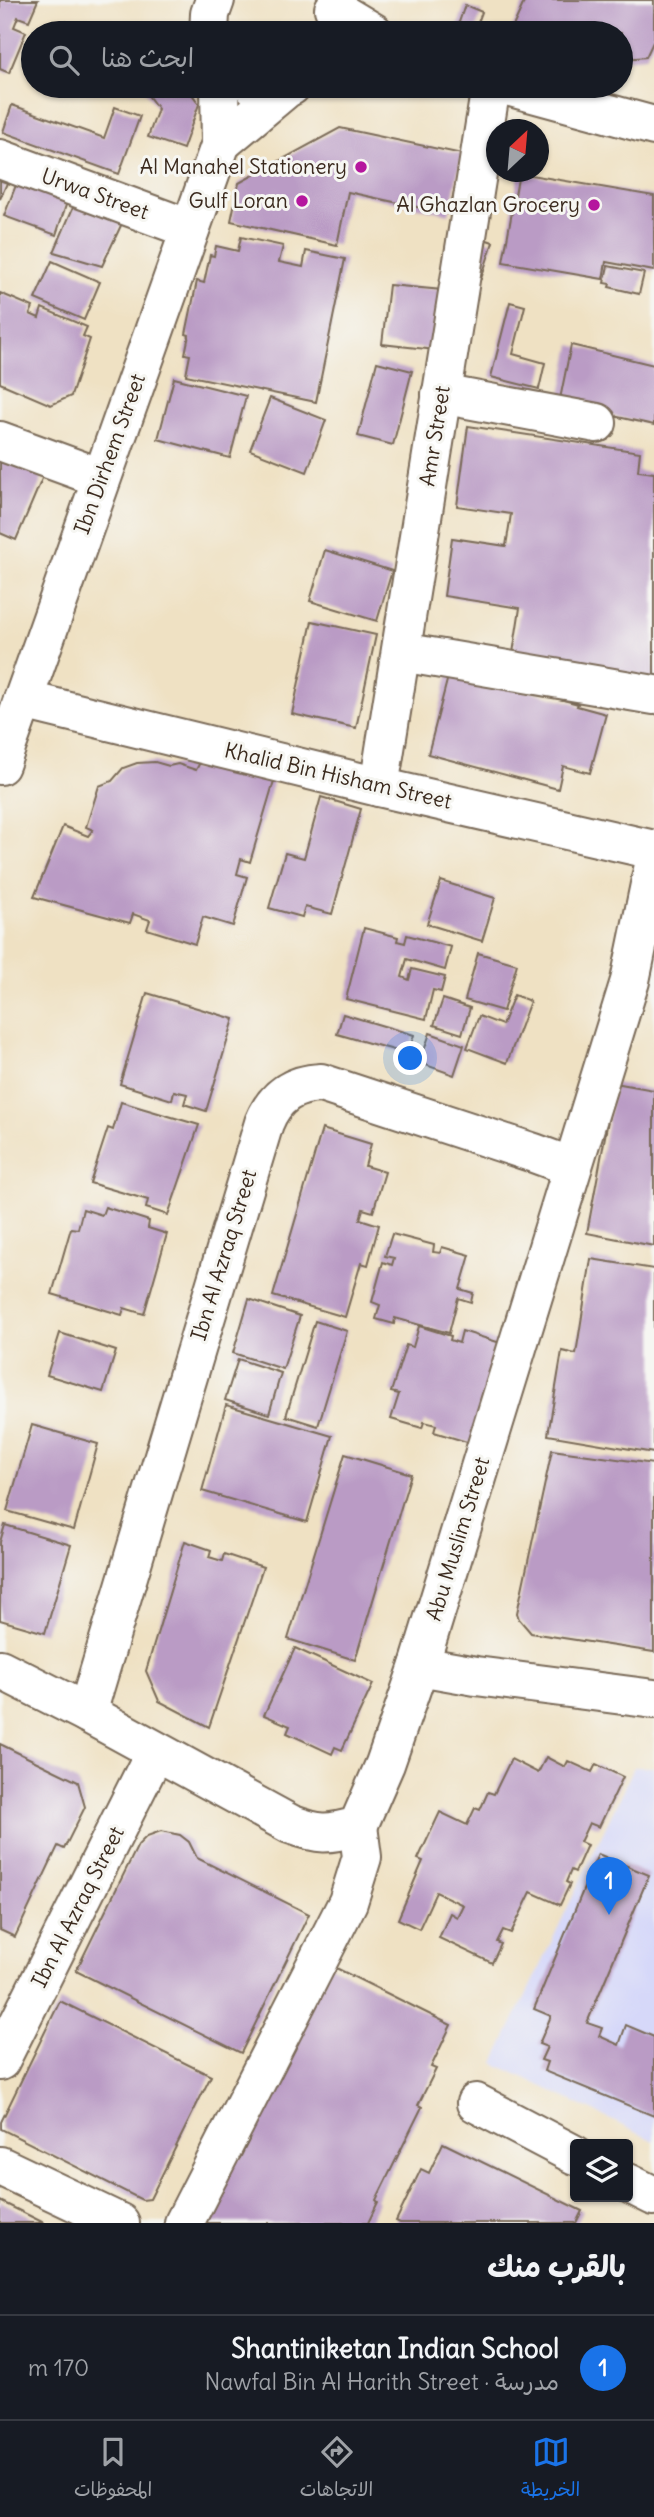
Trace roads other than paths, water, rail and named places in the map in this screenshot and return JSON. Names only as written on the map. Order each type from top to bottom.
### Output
[{"type":"street","name":"Ibn Dirhem Street","points":[[0,765],[221,143],[220,98]]},
{"type":"street","points":[[221,143],[266,98]]},
{"type":"street","name":"Amr Street","points":[[379,787],[489,98]]},
{"type":"street","points":[[550,98],[654,126]]},
{"type":"street","name":"Urwa Street","points":[[0,159],[190,229]]},
{"type":"street","points":[[441,394],[597,423]]},
{"type":"street","points":[[0,441],[101,478]]},
{"type":"street","points":[[401,652],[654,695]]},
{"type":"street","name":"Khalid Bin Hisham Street","points":[[23,701],[654,850]]},
{"type":"street","name":"Abu Muslim Street","points":[[358,1826],[384,1764],[419,1666],[572,1167],[642,983],[654,864]]},
{"type":"street","name":"Ibn Al Azraq Street","points":[[87,1713],[264,1123],[279,1098],[292,1088],[321,1083],[572,1167]]},
{"type":"street","points":[[419,1666],[654,1699]]},
{"type":"street","points":[[0,1669],[87,1713],[276,1817],[311,1832],[330,1834],[358,1826],[362,1857],[348,1902],[184,2223]]},
{"type":"street","name":"Ibn Al Azraq Street","points":[[0,2061],[155,1752]]},
{"type":"street","points":[[476,2103],[570,2152]]},
{"type":"street","points":[[0,2166],[120,2223]]},
{"type":"street","points":[[633,2186],[654,2196]]},
{"type":"place","name":"Al Manahel Stationery","points":[[361,167]]},
{"type":"place","name":"Gulf Loran","points":[[302,201]]},
{"type":"place","name":"Al Ghazlan Grocery","points":[[594,205]]},
{"type":"place","name":"Shantiniketan Indian School","points":[[609,1915]]}]
